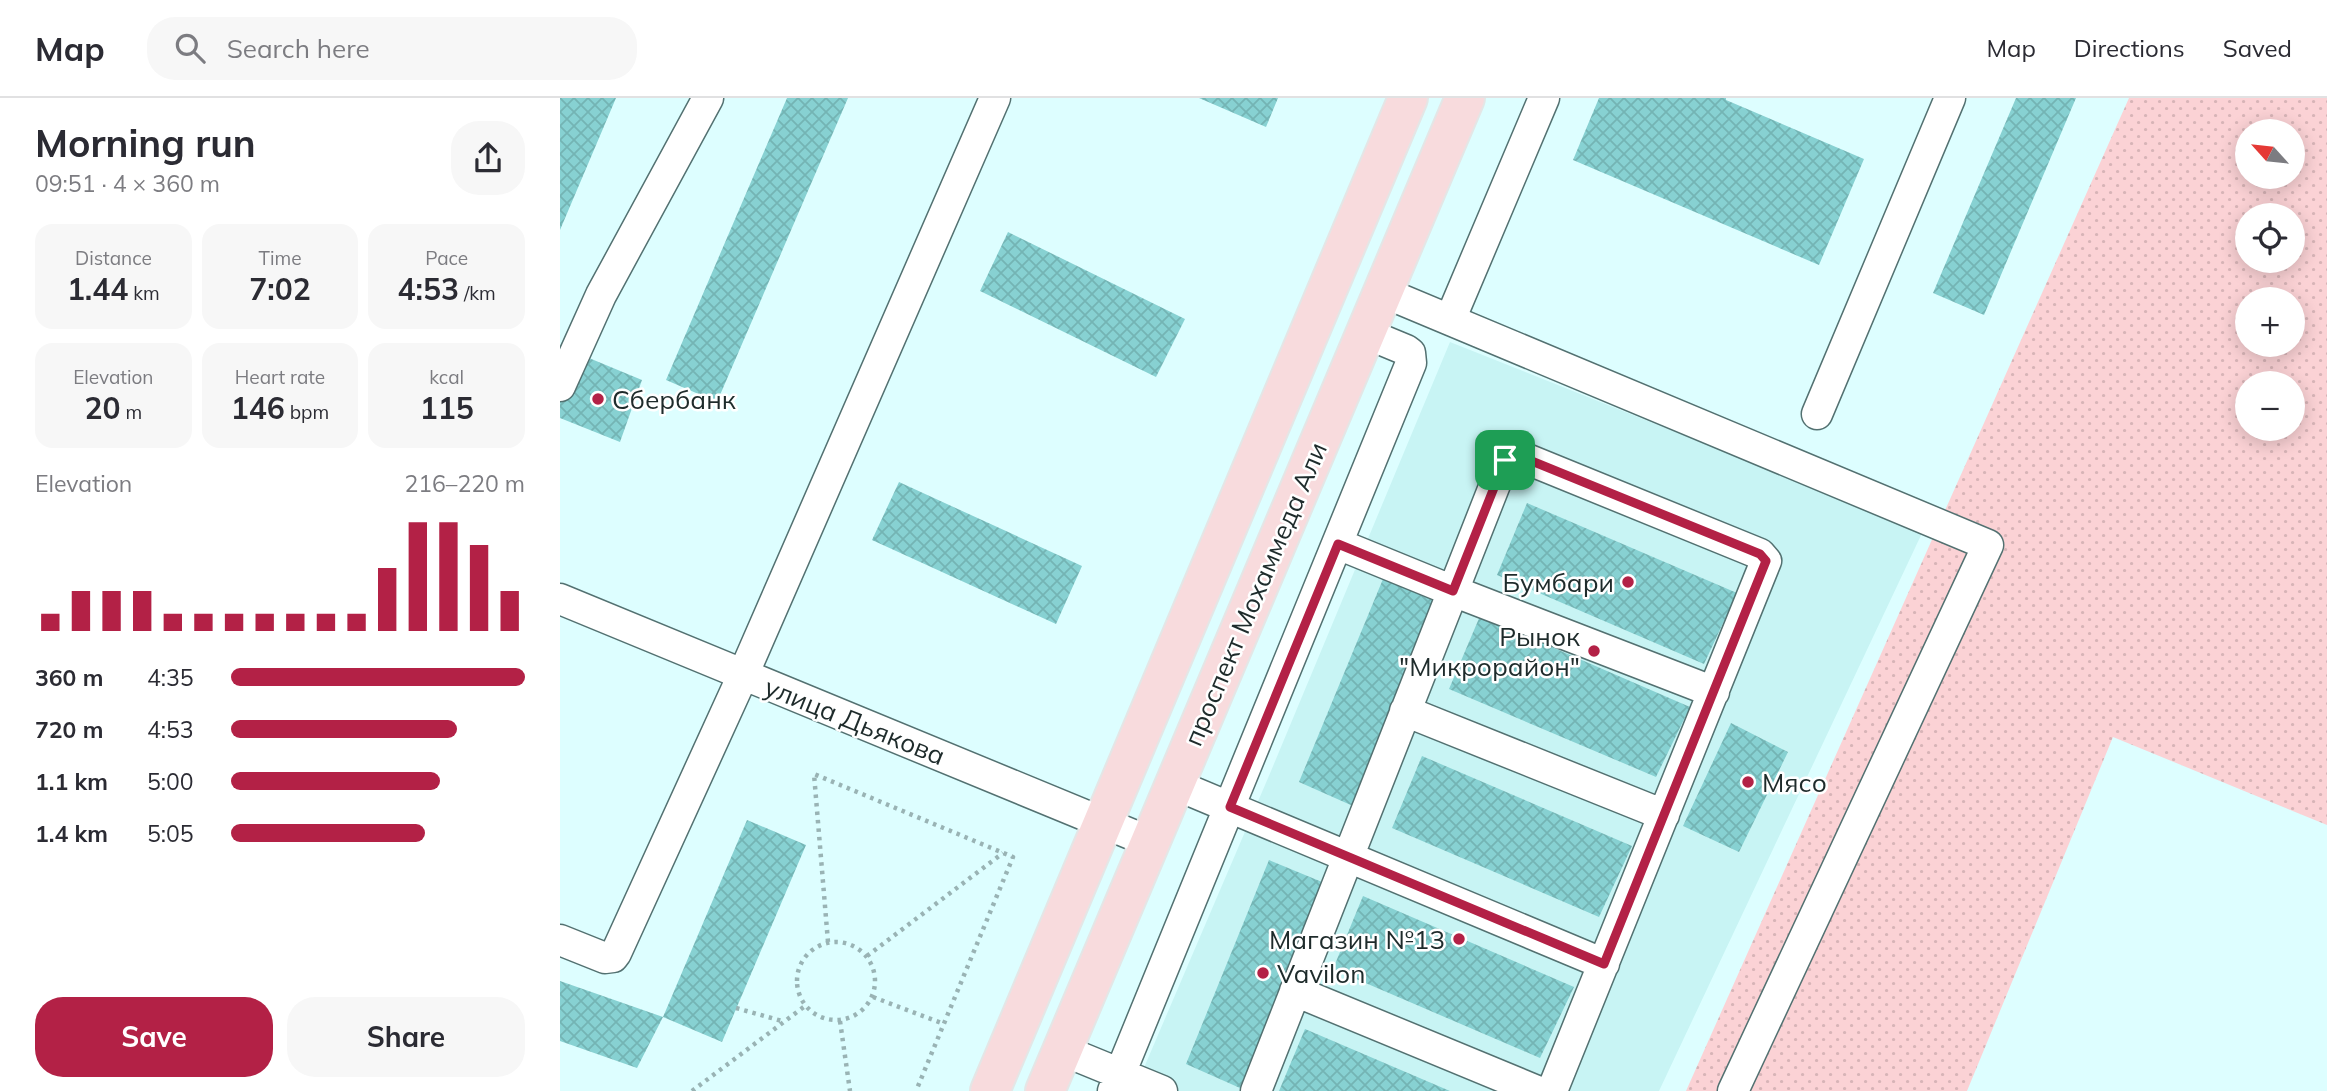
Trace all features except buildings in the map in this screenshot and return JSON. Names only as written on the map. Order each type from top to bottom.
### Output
[{"type":"main road","name":"проспект Мохаммеда Али","points":[[990,1091],[1408,98]]},
{"type":"main road","name":"проспект Мохаммеда Али","points":[[1045,1091],[1465,98]]},
{"type":"street","points":[[560,386],[601,295],[708,98]]},
{"type":"street","points":[[560,940],[605,958],[613,957],[617,953],[743,675],[995,98]]},
{"type":"street","points":[[1450,320],[1544,98]]},
{"type":"street","points":[[1817,414],[1950,98]]},
{"type":"street","points":[[1383,292],[1988,545],[1733,1091]]},
{"type":"street","points":[[1117,1082],[1411,363],[1410,353],[1406,350],[1365,333]]},
{"type":"street","points":[[1256,1091],[1505,460],[1508,455],[1517,454],[1764,557],[1765,566],[1552,1091]]},
{"type":"street","points":[[1338,544],[1714,692]]},
{"type":"street","name":"улица Дьякова","points":[[561,604],[743,675],[1150,842]]},
{"type":"street","points":[[1405,711],[1664,815]]},
{"type":"street","points":[[1174,784],[1604,964]]},
{"type":"street","points":[[1295,991],[1537,1091]]},
{"type":"street","points":[[1062,1050],[1117,1082],[1162,1091]]},
{"type":"path","points":[[828,943],[814,774],[1013,857],[916,1091]]},
{"type":"path","points":[[867,956],[1004,853]]},
{"type":"path","points":[[828,943],[850,944],[867,956],[876,976],[873,997],[859,1014],[840,1021],[826,1020],[805,1006],[799,994],[799,968],[806,956],[816,947],[828,943]]},
{"type":"path","points":[[873,997],[944,1024]]},
{"type":"path","points":[[692,1091],[805,1006]]},
{"type":"path","points":[[736,1008],[783,1021]]},
{"type":"path","points":[[840,1021],[850,1091]]},
{"type":"shaded area","points":[[2129,98],[2327,98],[2327,825],[2113,737],[1967,1091],[1686,1091]]},
{"type":"shaded area","name":"Рынок \"Микрорайон\"","points":[[1450,342],[1923,531],[1659,1091],[1134,1091],[1271,771]]},
{"type":"place","name":"Сбербанк","points":[[598,399]]},
{"type":"place","name":"Бумбари","points":[[1628,582]]},
{"type":"place","name":"Рынок \"Микрорайон\"","points":[[1594,651]]},
{"type":"place","name":"Мясо","points":[[1748,782]]},
{"type":"place","name":"Магазин №13","points":[[1459,939]]},
{"type":"place","name":"Vavilon","points":[[1263,973]]},
{"type":"route","points":[[1512,453],[1517,454],[1760,554],[1766,561],[1604,964],[1230,807],[1338,544],[1453,591],[1505,460],[1512,453]]}]
